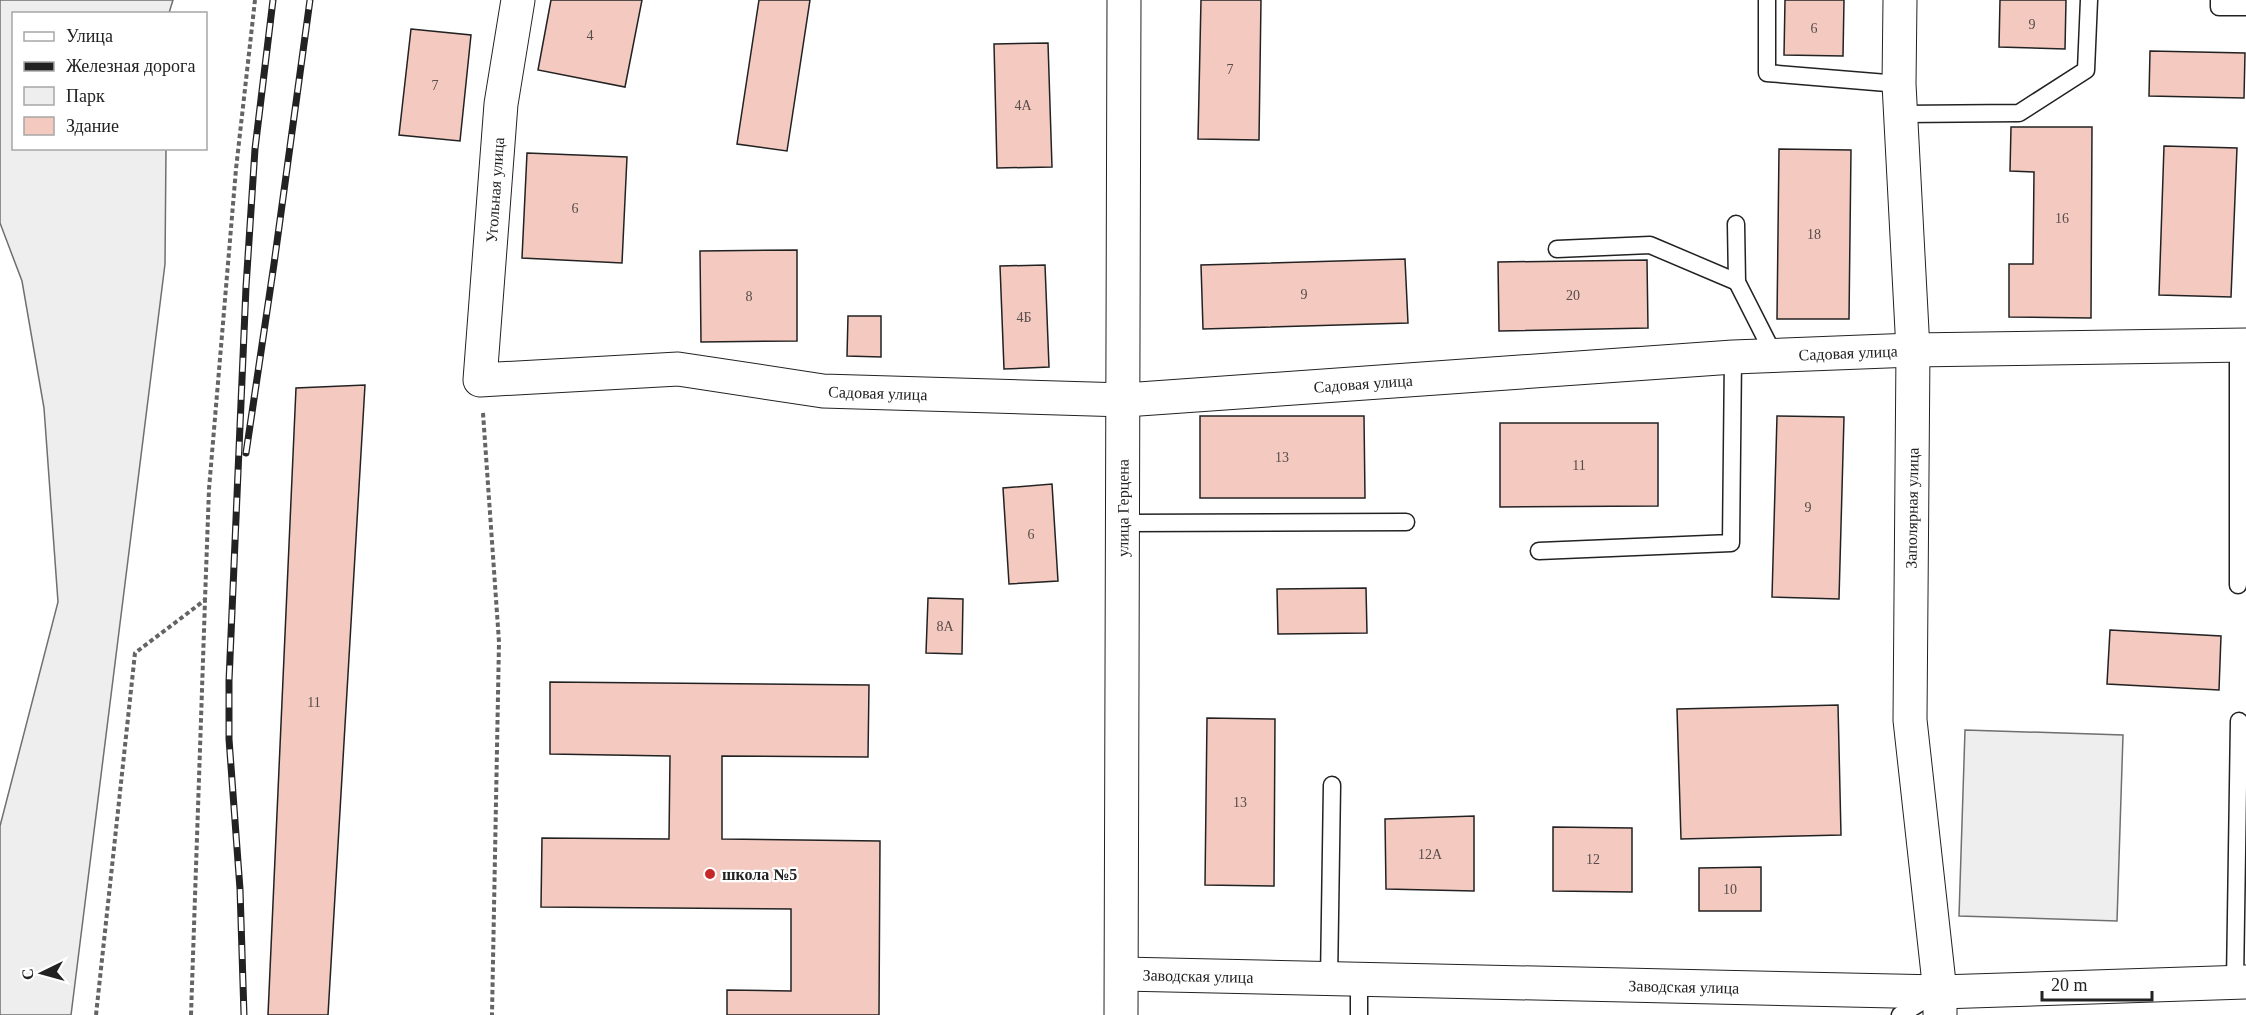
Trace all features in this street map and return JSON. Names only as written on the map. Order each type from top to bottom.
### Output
[{"type":"street","name":"Угольная улица","points":[[480,380],[501,104],[518,0]]},
{"type":"street","name":"улица Герцена","points":[[1121,1015],[1125,400],[1124,0]]},
{"type":"street","name":"Заполярная улица","points":[[1900,0],[1900,99],[1913,350],[1910,720],[1940,1003]]},
{"type":"street","name":"Садовая улица","points":[[480,380],[678,369],[823,391],[1125,400],[1733,357],[1913,350],[2242,345]]},
{"type":"street","name":"Заводская улица","points":[[1122,974],[1344,980],[1940,1003],[2240,982]]},
{"type":"lane","points":[[1767,0],[1767,73],[1900,99],[2019,113],[2086,70],[2088,0]]},
{"type":"lane","points":[[2219,0],[2219,7],[2246,7]]},
{"type":"lane","points":[[1736,224],[1737,282],[1774,357]]},
{"type":"lane","points":[[1557,249],[1650,245],[1737,282]]},
{"type":"lane","points":[[2238,585],[2242,345]]},
{"type":"lane","points":[[1539,551],[1731,543],[1733,357]]},
{"type":"lane","points":[[1123,523],[1406,522]]},
{"type":"lane","points":[[2239,720],[2240,982]]},
{"type":"lane","points":[[1332,785],[1344,980],[1359,1015]]},
{"type":"lane","points":[[1900,1015],[1940,1003]]},
{"type":"path","points":[[191,1015],[209,489],[236,169],[255,0]]},
{"type":"path","points":[[480,380],[499,642],[492,1015]]},
{"type":"path","points":[[96,1015],[135,653],[205,600]]},
{"type":"green space","points":[[0,0],[173,0],[169,12],[12,12],[12,150],[166,150],[165,264],[71,1015],[0,1015],[0,826],[58,602],[44,408],[22,281],[0,223]]},
{"type":"green space","points":[[1965,730],[2123,735],[2117,921],[1959,916]]},
{"type":"building","points":[[551,0],[642,0],[625,87],[538,70]]},
{"type":"building","points":[[759,0],[810,0],[787,151],[737,144]]},
{"type":"building","points":[[1201,0],[1261,0],[1259,140],[1198,139]]},
{"type":"building","points":[[1785,0],[1844,0],[1843,56],[1784,55]]},
{"type":"building","points":[[2000,0],[2066,0],[2065,49],[1999,47]]},
{"type":"building","points":[[411,29],[471,35],[460,141],[399,135]]},
{"type":"building","points":[[1048,43],[1052,167],[997,168],[994,44]]},
{"type":"building","points":[[2150,51],[2245,53],[2244,98],[2149,96]]},
{"type":"building","points":[[2011,127],[2092,127],[2091,318],[2009,317],[2009,264],[2033,264],[2034,172],[2010,171]]},
{"type":"building","points":[[2164,146],[2237,148],[2231,297],[2159,295]]},
{"type":"building","points":[[1779,149],[1851,150],[1849,319],[1777,319]]},
{"type":"building","points":[[527,153],[627,157],[622,263],[522,258]]},
{"type":"building","points":[[797,250],[797,341],[701,342],[700,251]]},
{"type":"building","points":[[1405,259],[1408,323],[1203,329],[1201,265]]},
{"type":"building","points":[[1647,260],[1648,328],[1499,331],[1498,262]]},
{"type":"building","points":[[1045,265],[1049,367],[1004,369],[1000,266]]},
{"type":"building","points":[[848,316],[881,316],[881,357],[847,356]]},
{"type":"building","points":[[365,385],[328,1015],[268,1015],[296,388]]},
{"type":"building","points":[[1200,416],[1364,416],[1365,498],[1200,498]]},
{"type":"building","points":[[1777,416],[1844,417],[1839,599],[1772,597]]},
{"type":"building","points":[[1500,423],[1658,423],[1658,506],[1500,507]]},
{"type":"building","points":[[1052,484],[1058,581],[1009,584],[1003,488]]},
{"type":"building","points":[[1366,588],[1367,633],[1278,634],[1277,589]]},
{"type":"building","points":[[928,598],[963,599],[962,654],[926,653]]},
{"type":"building","points":[[2110,630],[2221,636],[2219,690],[2107,684]]},
{"type":"building","name":"школа №5","points":[[550,682],[869,685],[868,757],[722,756],[722,839],[880,841],[879,1015],[727,1015],[727,990],[791,991],[791,909],[541,907],[542,838],[669,839],[670,756],[550,754]]},
{"type":"building","points":[[1838,705],[1841,835],[1681,839],[1677,709]]},
{"type":"building","points":[[1207,718],[1275,719],[1274,886],[1205,885]]},
{"type":"building","points":[[1474,816],[1474,891],[1386,889],[1385,819]]},
{"type":"building","points":[[1553,827],[1632,828],[1632,892],[1553,891]]},
{"type":"building","points":[[1761,867],[1761,911],[1699,911],[1699,868]]},
{"type":"railway","points":[[244,1015],[240,889],[229,739],[229,681],[246,287],[255,149],[273,0]]},
{"type":"railway","points":[[246,453],[310,0]]},
{"type":"place","name":"школа №5","points":[[710,874]]}]
